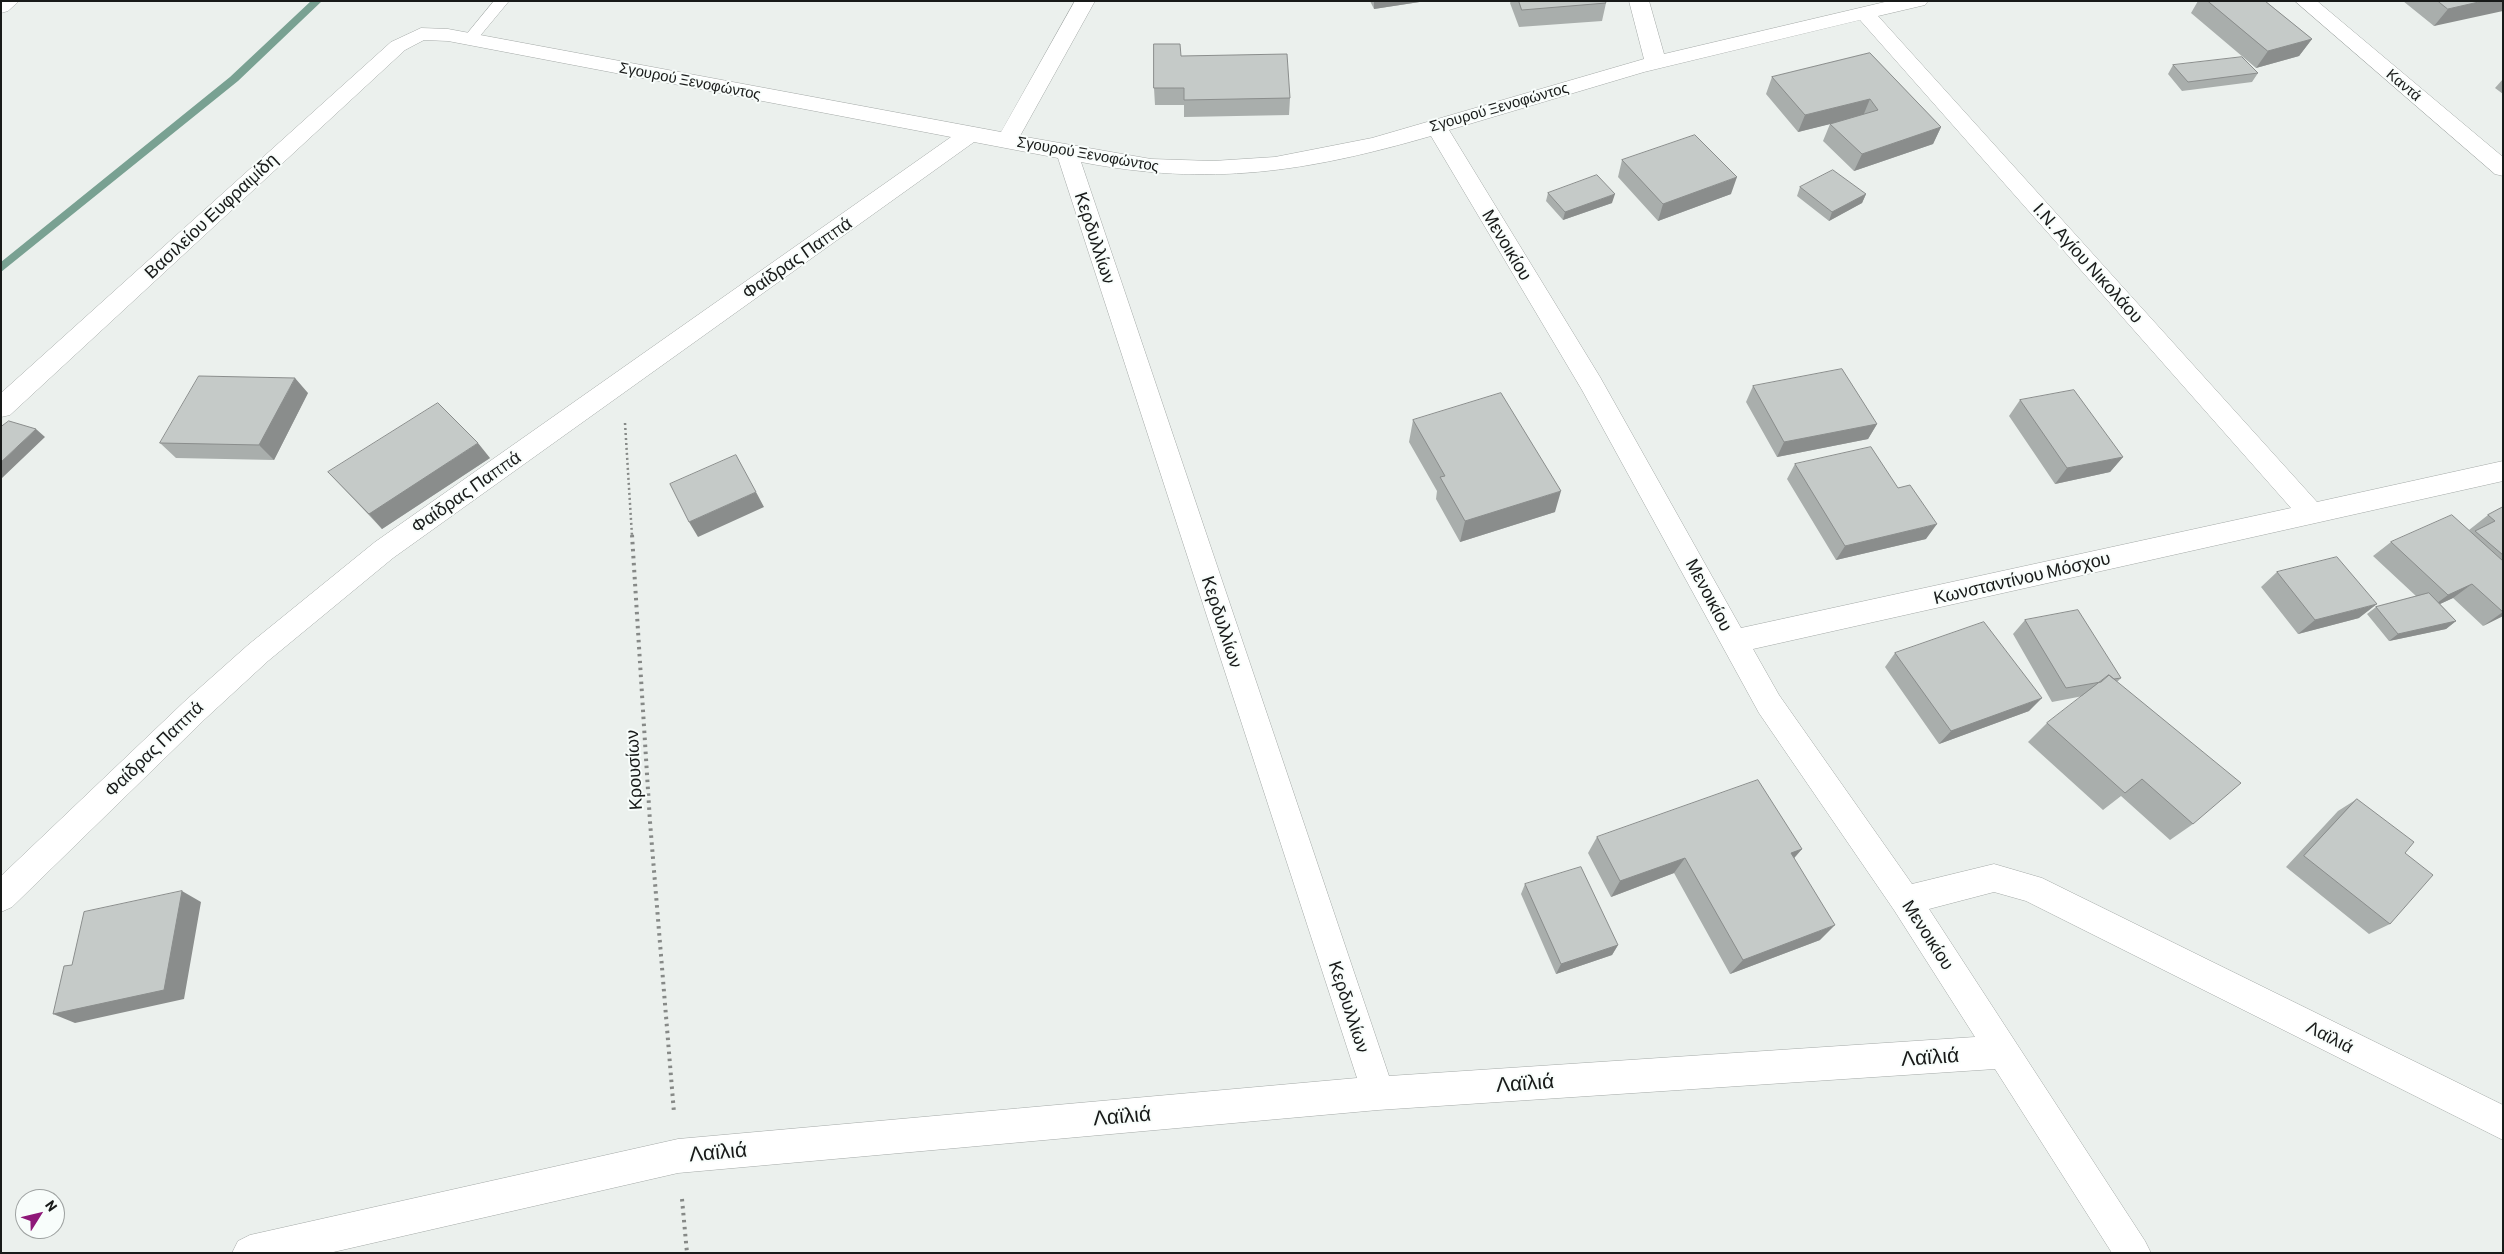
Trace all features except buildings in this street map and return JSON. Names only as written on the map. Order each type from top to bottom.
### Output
[{"type":"street","points":[[1,7],[10,1]]},
{"type":"street","points":[[1007,140],[1085,1]]},
{"type":"street","points":[[1639,1],[1656,64]]},
{"type":"street","name":"Σγουρού Ξενοφώντος","points":[[426,34],[470,39],[1130,164],[1190,169],[1243,167],[1323,155],[1435,126],[1656,64],[1918,1]]},
{"type":"street","name":"Καντά","points":[[2304,1],[2503,169]]},
{"type":"street","name":"Ι.Ν. Αγίου Νικολάου","points":[[1865,13],[2311,513]]},
{"type":"street","name":"Βασιλείου Ευφραιμίδη","points":[[1,408],[398,46],[426,34]]},
{"type":"street","name":"Μενοικίου","points":[[1435,126],[1591,384],[1676,533],[1733,642],[1769,704],[1808,763],[1906,900],[2133,1253]]},
{"type":"street","name":"Φαίδρας Παππά","points":[[1,897],[195,710],[315,604],[384,550],[621,384],[970,134]]},
{"type":"street","name":"Κερδυλλίων","points":[[1067,152],[1378,1093]]},
{"type":"street","name":"Κωνσταντίνου Μόσχου","points":[[1733,642],[2503,470]]},
{"type":"street","name":"Λαϊλιά","points":[[1906,900],[1994,878],[2031,888],[2503,1123]]},
{"type":"street","name":"Λαϊλιά","points":[[250,1253],[678,1156],[1378,1093],[2004,1052]]},
{"type":"lane","points":[[470,39],[502,1]]},
{"type":"path","name":"Κρουσίων","points":[[621,384],[630,488],[650,822],[686,1253]]},
{"type":"waterway","points":[[1,268],[234,79],[317,1]]}]
